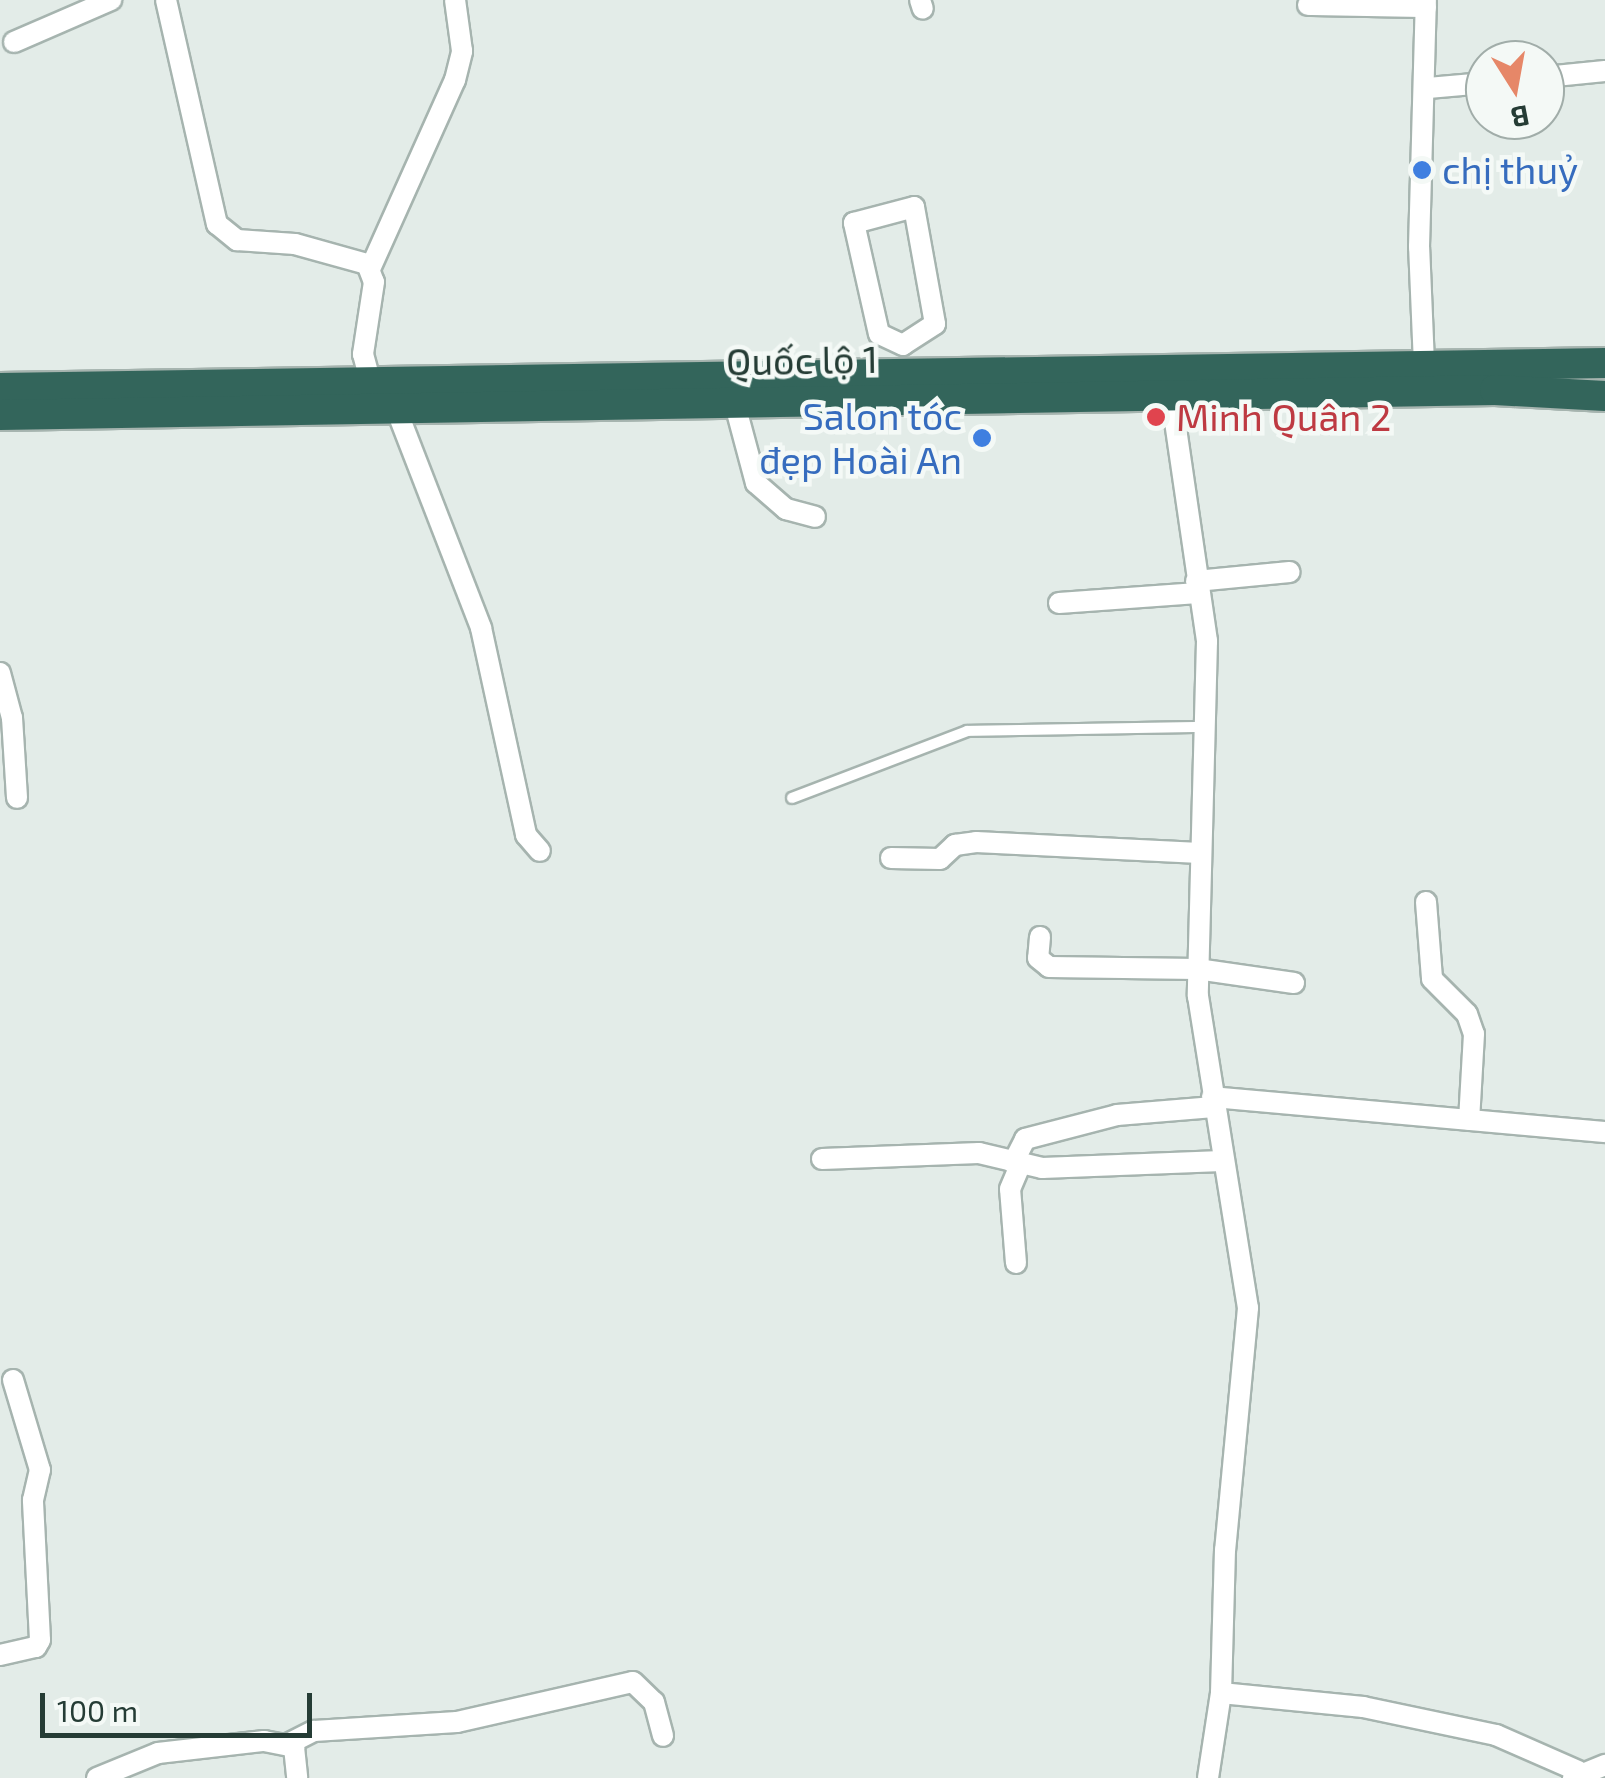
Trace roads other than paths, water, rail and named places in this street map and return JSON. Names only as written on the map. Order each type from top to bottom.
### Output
[{"type":"highway","name":"Quốc lộ 1","points":[[7,387],[370,380],[909,358],[1605,363]]},
{"type":"highway","name":"Quốc lộ 1","points":[[0,415],[1495,390],[1605,396]]},
{"type":"street","points":[[14,42],[111,0]]},
{"type":"street","points":[[166,0],[222,232],[359,258],[370,269]]},
{"type":"street","points":[[370,380],[363,354],[370,269],[455,80],[462,52],[455,0]]},
{"type":"street","points":[[1308,5],[1426,4],[1428,88],[1419,247],[1424,364]]},
{"type":"street","points":[[1565,75],[1605,71]]},
{"type":"street","points":[[1428,88],[1465,85]]},
{"type":"street","points":[[914,208],[935,324],[909,358],[879,334],[854,223],[914,208]]},
{"type":"street","points":[[1172,394],[1207,640],[1197,969],[1213,1102],[1248,1308],[1226,1550],[1220,1693],[1208,1778]]},
{"type":"street","points":[[734,401],[756,483],[786,510],[815,517]]},
{"type":"street","points":[[395,406],[481,628],[526,834],[540,852]]},
{"type":"street","points":[[1059,603],[1290,572]]},
{"type":"street","points":[[0,673],[12,718],[17,798]]},
{"type":"street","points":[[891,858],[940,859],[955,845],[976,842],[1200,853]]},
{"type":"street","points":[[1426,902],[1432,979],[1467,1014],[1474,1034],[1469,1120]]},
{"type":"street","points":[[1040,937],[1038,958],[1049,968],[1197,969],[1294,982]]},
{"type":"street","points":[[1016,1263],[1010,1189],[1025,1138],[1117,1116],[1213,1102],[1605,1132]]},
{"type":"street","points":[[822,1160],[979,1153],[1017,1164],[1222,1161]]},
{"type":"street","points":[[0,1655],[36,1648],[40,1640],[33,1500],[40,1470],[13,1380]]},
{"type":"street","points":[[97,1778],[158,1753],[290,1744],[314,1731],[457,1722],[633,1682],[654,1702],[663,1736]]},
{"type":"street","points":[[1220,1693],[1363,1707],[1496,1734],[1576,1774],[1605,1765]]},
{"type":"street","points":[[290,1744],[297,1778]]},
{"type":"lane","points":[[792,798],[967,731],[1204,728]]},
{"type":"place","name":"chị thuỷ","points":[[1422,170]]},
{"type":"place","name":"Minh Quân 2","points":[[1156,417]]},
{"type":"place","name":"Salon tóc đẹp Hoài An","points":[[982,438]]}]
